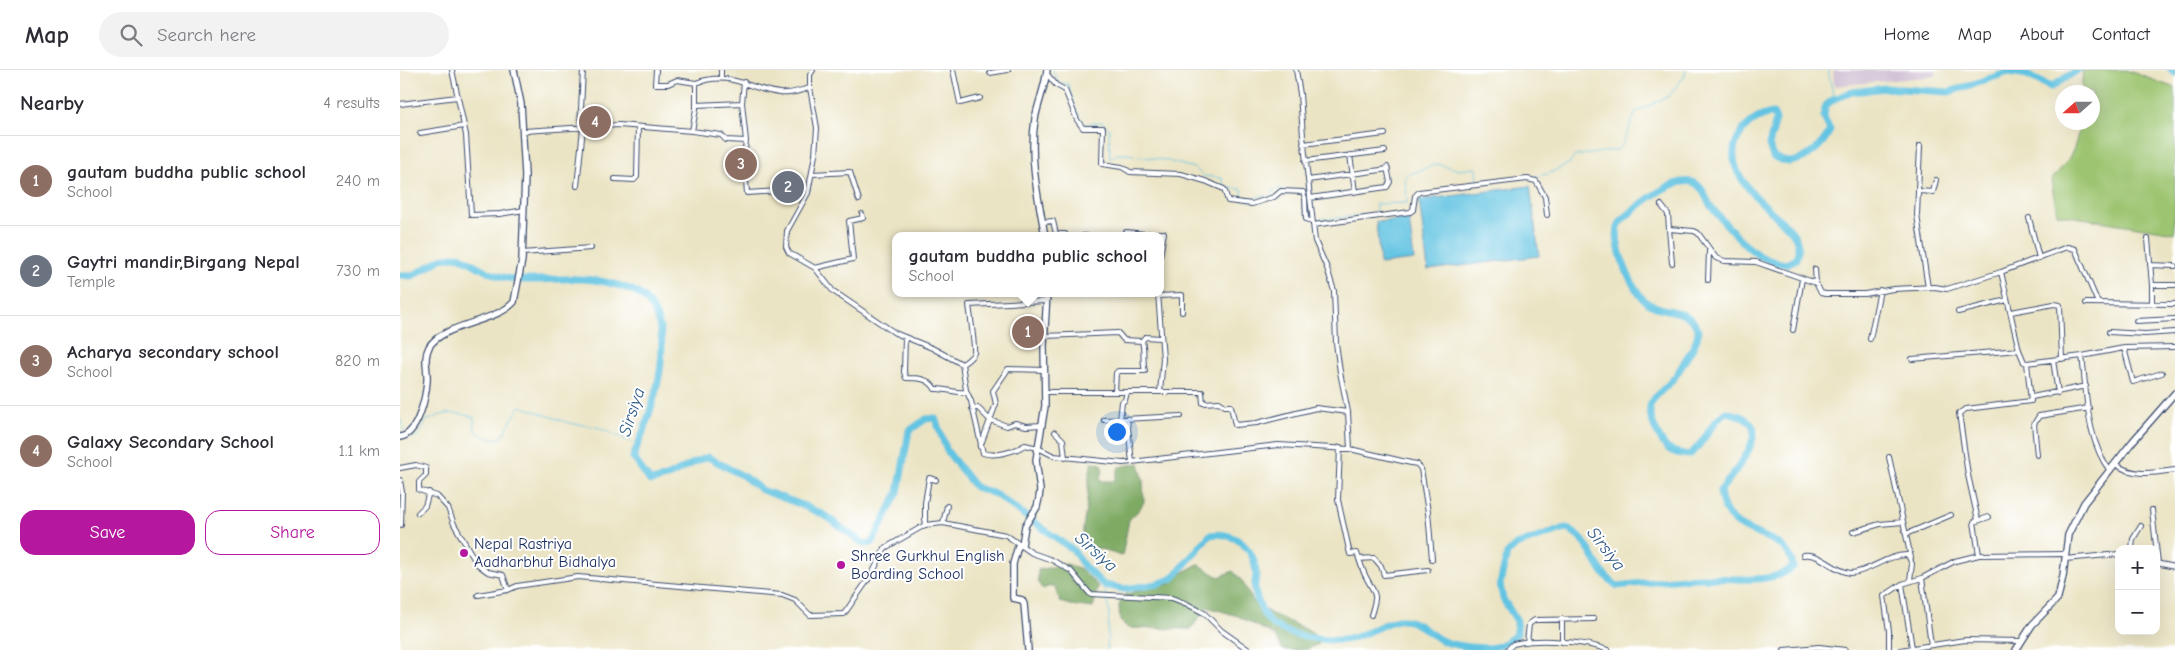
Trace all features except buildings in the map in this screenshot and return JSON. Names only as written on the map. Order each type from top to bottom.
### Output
[{"type":"street","points":[[452,70],[464,126],[472,215],[500,214],[524,210]]},
{"type":"street","points":[[400,437],[410,433],[420,414],[427,379],[426,354],[431,344],[446,333],[511,306],[517,290],[522,260],[524,131],[514,70]]},
{"type":"street","points":[[577,186],[582,128],[583,70]]},
{"type":"street","points":[[656,70],[655,84],[668,84],[677,80],[696,83],[721,78],[744,82],[778,93],[788,94],[810,88]]},
{"type":"street","points":[[721,70],[721,78]]},
{"type":"street","points":[[952,70],[960,103],[980,98]]},
{"type":"street","points":[[990,73],[1008,70]]},
{"type":"street","points":[[1296,70],[1312,221],[1318,251],[1332,282],[1340,372],[1348,412],[1350,449]]},
{"type":"street","points":[[812,71],[810,75],[810,88],[817,128],[812,174],[809,189],[787,231],[786,247],[789,253],[815,268],[833,291],[895,333],[932,348],[962,364]]},
{"type":"street","points":[[1047,72],[1056,85],[1065,90],[1077,120],[1083,128],[1103,128],[1102,164],[1122,167],[1130,172],[1181,174],[1205,180],[1224,189],[1228,201],[1248,205],[1271,199],[1281,191],[1303,192],[1306,219],[1312,221],[1410,212],[1413,210],[1415,196],[1419,192],[1528,179],[1536,180],[1542,190],[1547,215]]},
{"type":"street","points":[[1044,232],[1034,170],[1034,139],[1035,120],[1047,72]]},
{"type":"street","points":[[744,82],[742,103],[746,141],[744,158],[747,193],[809,189]]},
{"type":"street","points":[[692,131],[696,105],[696,83]]},
{"type":"street","points":[[400,104],[457,97]]},
{"type":"street","points":[[696,105],[709,106],[742,103]]},
{"type":"street","points":[[524,131],[619,125],[692,131],[721,135],[726,140],[746,141]]},
{"type":"street","points":[[420,133],[464,126]]},
{"type":"street","points":[[615,179],[634,180],[637,177],[638,127]]},
{"type":"street","points":[[1303,144],[1385,134]]},
{"type":"street","points":[[1920,146],[1917,215],[1928,288]]},
{"type":"street","points":[[1305,161],[1385,151]]},
{"type":"street","points":[[1350,155],[1355,192]]},
{"type":"street","points":[[1308,180],[1387,168],[1390,182],[1387,188],[1310,198]]},
{"type":"street","points":[[812,174],[850,172],[859,200]]},
{"type":"street","points":[[1919,192],[1933,192],[1936,180]]},
{"type":"street","points":[[1661,205],[1668,214],[1672,263]]},
{"type":"street","points":[[815,268],[852,258],[849,221],[863,218],[862,214]]},
{"type":"street","points":[[2029,218],[2039,258]]},
{"type":"street","points":[[1043,222],[1053,221],[1056,232]]},
{"type":"street","points":[[1669,229],[1698,233],[1716,258],[1725,261],[1756,262],[1816,283]]},
{"type":"street","points":[[2148,239],[2152,304]]},
{"type":"street","points":[[1815,269],[1816,283],[1821,293],[1825,294],[1865,294],[1880,290],[1957,288],[2067,247],[2075,250],[2098,303]]},
{"type":"street","points":[[522,253],[591,248]]},
{"type":"street","points":[[1708,280],[1709,248]]},
{"type":"street","points":[[2150,265],[2175,266]]},
{"type":"street","points":[[1978,520],[1968,475],[1959,413],[1966,409],[2026,403],[2031,401],[2032,397],[2027,363],[2024,362],[2018,350],[2001,272]]},
{"type":"street","points":[[1793,330],[1802,278]]},
{"type":"street","points":[[2152,286],[2175,285]]},
{"type":"street","points":[[1870,338],[1880,290]]},
{"type":"street","points":[[1164,294],[1182,295],[1182,312]]},
{"type":"street","points":[[1028,650],[1024,604],[1022,600],[1013,598],[1013,564],[1018,546],[1022,545],[1025,526],[1037,507],[1040,490],[1036,469],[1045,406],[1044,336],[1046,297]]},
{"type":"street","points":[[1158,297],[1163,359],[1160,392]]},
{"type":"street","points":[[1958,312],[2007,300]]},
{"type":"street","points":[[962,364],[973,355],[975,350],[970,327],[969,305],[1046,301]]},
{"type":"street","points":[[2086,303],[2175,304]]},
{"type":"street","points":[[2011,312],[2054,304],[2060,306],[2062,359]]},
{"type":"street","points":[[2136,321],[2175,319]]},
{"type":"street","points":[[2109,332],[2146,334],[2175,332]]},
{"type":"street","points":[[1044,336],[1118,334],[1124,340],[1142,341],[1145,337],[1161,338]]},
{"type":"street","points":[[905,338],[904,372],[906,378],[920,378],[932,383],[935,389],[945,388],[960,393],[967,392]]},
{"type":"street","points":[[1115,391],[1118,371],[1145,371],[1143,354],[1145,350],[1142,341]]},
{"type":"street","points":[[2027,363],[2124,348],[2175,347]]},
{"type":"street","points":[[2124,348],[2133,382],[2162,373]]},
{"type":"street","points":[[1912,358],[2018,350]]},
{"type":"street","points":[[2082,356],[2096,447],[2110,470]]},
{"type":"street","points":[[2053,360],[2058,393]]},
{"type":"street","points":[[962,364],[980,448],[986,454],[1014,451],[1025,445],[1038,448],[1054,456],[1066,458],[1100,462],[1132,462],[1278,445],[1340,447],[1417,464],[1421,469],[1428,512],[1432,559]]},
{"type":"street","points":[[980,448],[996,404],[993,391],[1008,369],[1044,370]]},
{"type":"street","points":[[2032,397],[2086,386]]},
{"type":"street","points":[[1045,392],[1202,392],[1203,403],[1219,402],[1225,406],[1231,406],[1235,426],[1257,423],[1316,408],[1348,412]]},
{"type":"street","points":[[1120,420],[1122,402],[1125,400],[1127,392]]},
{"type":"street","points":[[2016,650],[2038,618],[2058,598],[2068,535],[2084,503],[2138,434],[2175,393]]},
{"type":"street","points":[[972,408],[978,408],[990,420],[1006,426],[1016,423],[1026,426],[1042,425]]},
{"type":"street","points":[[2037,454],[2035,419],[2039,416],[2089,408]]},
{"type":"street","points":[[1104,420],[1181,416]]},
{"type":"street","points":[[1127,419],[1132,462]]},
{"type":"street","points":[[1056,432],[1063,440],[1066,458]]},
{"type":"street","points":[[1340,447],[1338,500],[1350,554],[1357,554],[1365,576],[1376,592],[1371,615]]},
{"type":"street","points":[[1889,457],[1912,569],[1910,580]]},
{"type":"street","points":[[2115,464],[2136,473],[2175,470]]},
{"type":"street","points":[[400,468],[416,465],[426,468],[426,475],[419,482],[419,490],[437,496],[448,508],[472,559],[488,572],[503,575],[508,590]]},
{"type":"street","points":[[925,525],[924,503],[929,478],[936,480]]},
{"type":"street","points":[[400,480],[401,525]]},
{"type":"street","points":[[418,513],[425,506],[429,492]]},
{"type":"street","points":[[943,523],[947,506]]},
{"type":"street","points":[[2152,510],[2155,545]]},
{"type":"street","points":[[1906,534],[1951,516]]},
{"type":"street","points":[[1979,554],[1974,522],[1989,517]]},
{"type":"street","points":[[1853,532],[1880,524],[1903,522]]},
{"type":"street","points":[[478,595],[534,583],[578,577],[782,595],[795,600],[810,615],[844,614],[872,574],[885,548],[925,525],[943,523],[999,533],[1040,557],[1052,560],[1071,572],[1090,594],[1172,598],[1187,604],[1204,613],[1222,631],[1249,650]]},
{"type":"street","points":[[2132,545],[2133,539],[2141,526]]},
{"type":"street","points":[[1889,650],[1889,631],[1884,596],[1910,580],[1922,578],[1955,561],[1979,554],[2004,553],[2065,557],[2115,554]]},
{"type":"street","points":[[1803,555],[1815,556],[1848,573],[1858,571],[1897,555],[1908,555],[1910,558]]},
{"type":"street","points":[[1359,559],[1374,558],[1381,566],[1384,575],[1428,570]]},
{"type":"street","points":[[2160,564],[2175,567]]},
{"type":"street","points":[[1922,578],[1930,645]]},
{"type":"street","points":[[1902,584],[1912,648]]},
{"type":"street","points":[[1562,619],[1562,642]]},
{"type":"street","points":[[1527,642],[1528,628],[1532,622],[1562,619],[1594,619]]},
{"type":"street","points":[[1900,650],[1965,640],[2021,641]]},
{"type":"street","points":[[1507,650],[1513,644],[1527,642],[1562,642],[1608,650]]},
{"type":"street","points":[[1573,650],[1574,644]]},
{"type":"street","points":[[1784,650],[1819,647],[1845,650]]},
{"type":"shaded area","points":[[1833,70],[1936,70],[1936,76],[1834,86]]},
{"type":"green space","points":[[2083,70],[2126,70],[2175,88],[2175,233],[2057,214],[2051,180],[2071,154],[2078,130],[2100,130],[2100,85],[2082,85]]},
{"type":"green space","points":[[1092,462],[1101,464],[1103,472],[1099,479],[1103,481],[1114,481],[1119,467],[1139,463],[1143,480],[1144,502],[1129,520],[1122,556],[1096,548],[1083,537]]},
{"type":"green space","points":[[1067,564],[1081,569],[1098,586],[1093,608],[1060,602],[1055,587],[1051,586],[1042,589],[1038,582],[1038,570]]},
{"type":"green space","points":[[1198,564],[1219,577],[1233,571],[1242,581],[1253,601],[1270,613],[1312,632],[1319,644],[1305,650],[1283,650],[1274,635],[1238,616],[1207,607],[1191,629],[1128,628],[1120,621],[1119,605],[1125,595],[1169,584],[1180,574]]},
{"type":"water","points":[[1530,186],[1539,256],[1428,270],[1419,200]]},
{"type":"water","points":[[1409,219],[1414,260],[1380,264],[1376,222]]},
{"type":"waterway","points":[[1053,70],[1058,82],[1068,84],[1075,108],[1084,124],[1102,122],[1109,129],[1110,159],[1117,154],[1127,154],[1164,160],[1194,168],[1204,176],[1222,178],[1225,188],[1242,189],[1243,201]]},
{"type":"waterway","points":[[1527,178],[1548,174],[1570,163],[1575,156],[1617,150],[1622,146],[1636,112],[1669,96],[1685,75],[1686,70]]},
{"type":"waterway","points":[[1828,70],[1834,99]]},
{"type":"waterway","name":"Sirsiya","points":[[400,275],[412,276],[441,259],[459,256],[486,271],[506,278],[516,280],[595,280],[623,287],[644,298],[655,314],[661,333],[662,354],[654,398],[633,457],[650,481],[658,480],[708,457],[743,476],[762,490],[824,515],[864,544],[872,543],[898,492],[909,431],[926,419],[935,418],[947,451],[975,487],[995,494],[1073,550],[1084,566],[1104,585],[1124,589],[1158,584],[1173,578],[1210,535],[1219,534],[1235,538],[1247,548],[1256,572],[1255,591],[1259,604],[1272,624],[1288,632],[1309,638],[1341,640],[1355,637],[1393,621],[1404,620],[1415,623],[1439,639],[1451,644],[1485,648],[1503,644],[1517,634],[1517,621],[1503,599],[1500,584],[1507,554],[1516,545],[1565,528],[1580,537],[1606,576],[1617,586],[1690,579],[1762,579],[1774,577],[1793,567],[1789,554],[1780,545],[1744,528],[1733,520],[1724,508],[1720,491],[1736,470],[1752,442],[1753,427],[1748,421],[1741,416],[1726,412],[1720,416],[1699,445],[1689,455],[1669,450],[1658,434],[1650,414],[1651,403],[1677,373],[1695,344],[1698,332],[1693,321],[1688,317],[1651,305],[1645,301],[1633,285],[1622,261],[1617,236],[1618,226],[1623,219],[1664,189],[1674,184],[1692,182],[1701,188],[1710,205],[1748,247],[1763,257],[1786,264],[1796,259],[1798,252],[1797,241],[1793,233],[1750,190],[1736,168],[1734,157],[1735,145],[1741,133],[1755,120],[1773,113],[1776,120],[1769,145],[1773,157],[1789,162],[1796,161],[1814,151],[1824,141],[1830,130],[1824,118],[1825,106],[1834,99],[1852,92],[1885,88],[1949,92],[2009,72],[2027,75],[2051,87],[2078,70]]},
{"type":"waterway","name":"Sirsiya","points":[[2171,70],[2175,73]]},
{"type":"waterway","points":[[1315,220],[1375,214],[1376,204],[1407,203],[1405,176],[1437,164],[1460,170],[1476,168],[1477,183]]},
{"type":"waterway","points":[[1512,179],[1523,178]]},
{"type":"waterway","points":[[1249,202],[1260,196],[1268,197],[1273,195],[1274,190],[1277,188],[1283,190]]},
{"type":"waterway","points":[[1302,190],[1307,190],[1309,219]]},
{"type":"waterway","points":[[408,437],[413,438],[419,435],[427,420],[442,415],[462,414],[474,418],[476,431],[481,435],[488,438],[501,438],[520,406],[569,423],[597,427],[638,445]]},
{"type":"waterway","points":[[400,418],[404,431]]},
{"type":"waterway","points":[[1104,585],[1109,612],[1107,650]]},
{"type":"place","name":"Galaxy Secondary School","points":[[595,122]]},
{"type":"place","name":"Acharya secondary school","points":[[741,164]]},
{"type":"place","name":"Gaytri mandir,Birgang Nepal","points":[[788,187]]},
{"type":"place","name":"gautam buddha public school","points":[[1028,332]]},
{"type":"place","name":"Nepal Rastriya Aadharbhut Bidhalya","points":[[464,553]]},
{"type":"place","name":"Shree Gurkhul English Boarding School","points":[[841,565]]}]
